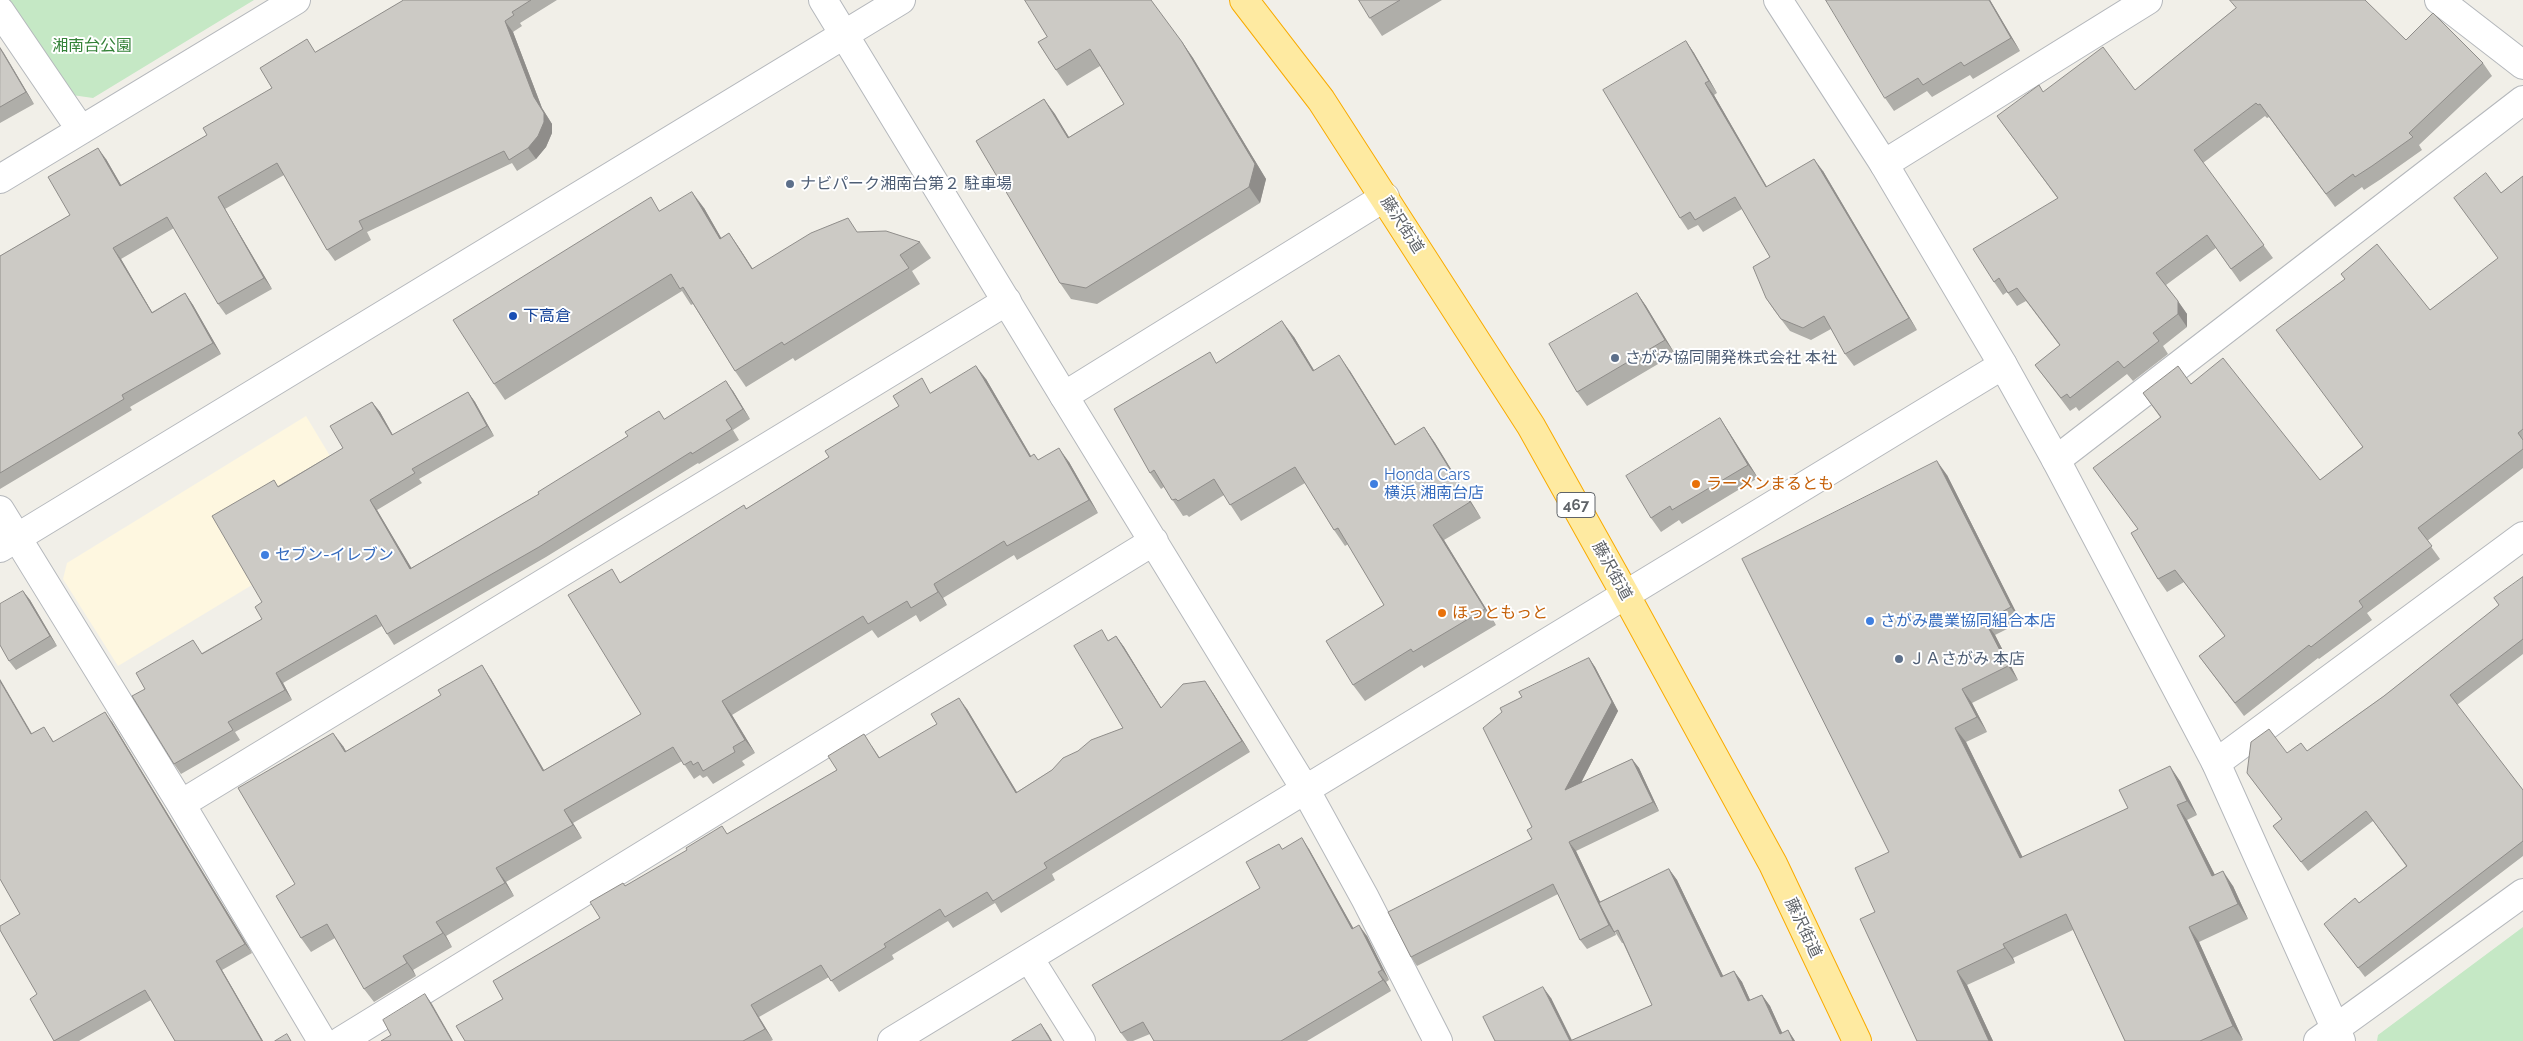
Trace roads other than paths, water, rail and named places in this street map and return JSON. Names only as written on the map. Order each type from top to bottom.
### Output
[{"type":"highway","name":"藤沢街道","points":[[1244,0],[1321,100],[1531,426],[1626,594],[1773,864],[1857,1041]]},
{"type":"street","points":[[0,179],[296,0]]},
{"type":"street","points":[[823,0],[1304,789],[1365,898],[1438,1041]]},
{"type":"street","points":[[9,543],[901,0]]},
{"type":"street","points":[[1778,0],[1884,164],[2003,365],[2056,460],[2216,762],[2331,1036],[2523,894]]},
{"type":"street","points":[[1884,164],[2148,0]]},
{"type":"street","points":[[2439,0],[2523,65]]},
{"type":"street","points":[[0,11],[81,130]]},
{"type":"street","points":[[2056,460],[2523,100]]},
{"type":"street","points":[[1064,396],[1384,197]]},
{"type":"street","points":[[181,804],[1007,301]]},
{"type":"street","points":[[892,1041],[2003,365]]},
{"type":"street","points":[[0,510],[9,543],[181,804],[322,1041]]},
{"type":"street","points":[[2216,762],[2523,536]]},
{"type":"street","points":[[341,1041],[1154,541]]},
{"type":"street","points":[[1029,958],[1080,1041]]},
{"type":"place","name":"ナビパーク湘南台第２ 駐車場","points":[[790,184]]},
{"type":"place","name":"下高倉","points":[[513,316]]},
{"type":"place","name":"さがみ協同開発株式会社 本社","points":[[1615,358]]},
{"type":"place","name":"Honda Cars 横浜 湘南台店","points":[[1374,484]]},
{"type":"place","name":"ラーメンまるとも","points":[[1696,484]]},
{"type":"place","name":"セブン-イレブン","points":[[265,555]]},
{"type":"place","name":"ほっともっと","points":[[1442,613]]},
{"type":"place","name":"さがみ農業協同組合本店","points":[[1870,621]]},
{"type":"place","name":"ＪＡさがみ 本店","points":[[1899,659]]},
{"type":"park label","name":"湘南台公園","points":[[92,46]]}]
